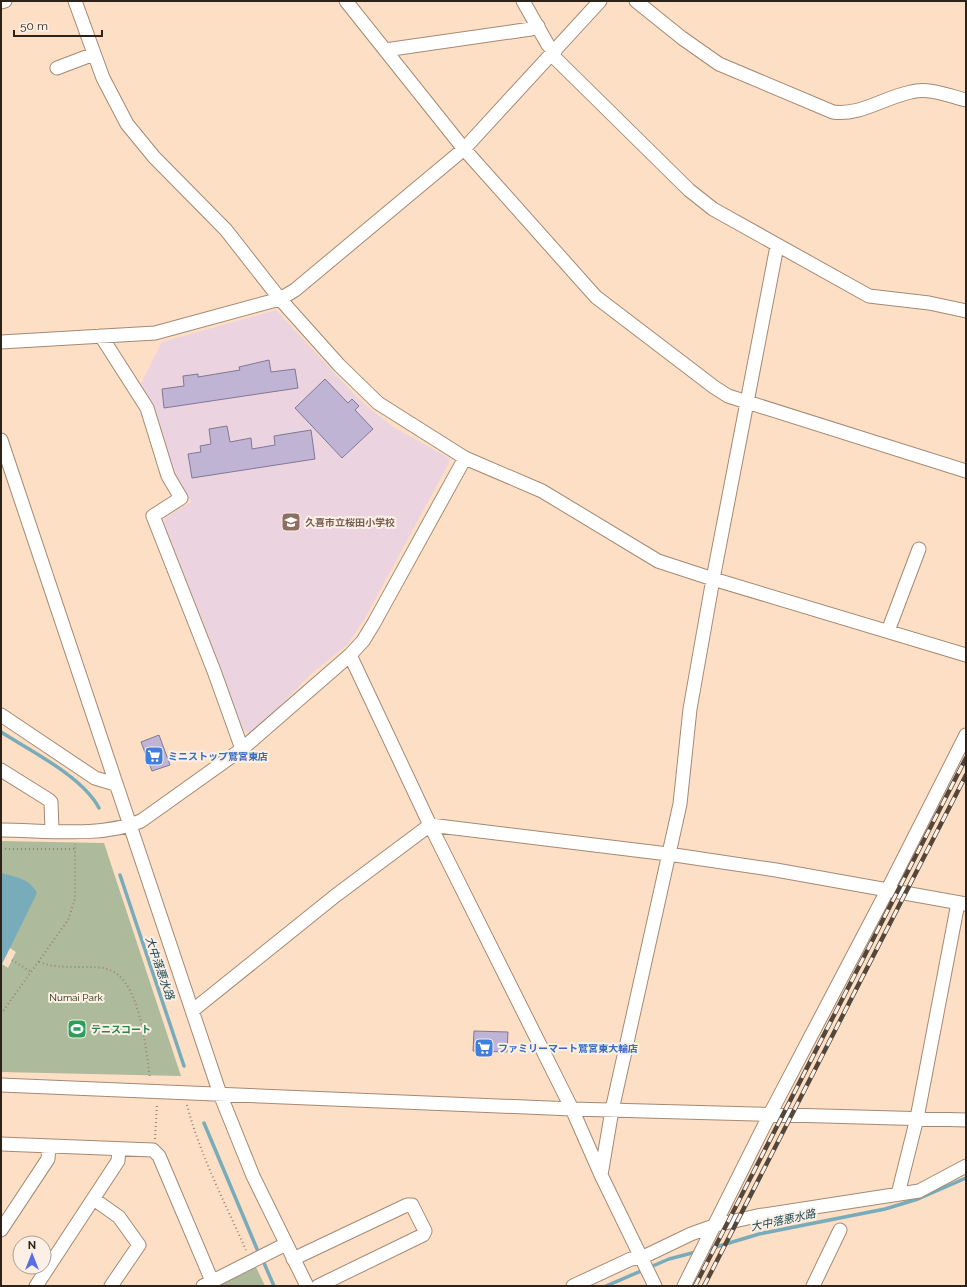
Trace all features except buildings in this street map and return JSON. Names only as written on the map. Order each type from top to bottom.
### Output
[{"type":"street","points":[[1,2],[5,1]]},
{"type":"street","points":[[75,1],[103,78],[127,124],[154,157],[226,230],[280,299],[339,365],[378,404],[464,458],[542,491],[658,561],[712,579],[966,655]]},
{"type":"street","points":[[346,1],[464,150],[596,298],[728,396],[966,471]]},
{"type":"street","points":[[524,1],[553,53],[704,203],[777,246],[869,296],[929,303],[966,311]]},
{"type":"street","points":[[1,342],[155,333],[280,299],[295,290],[464,150],[600,1]]},
{"type":"street","points":[[636,1],[682,38],[719,64],[833,112],[851,113],[912,91],[931,91],[966,100]]},
{"type":"street","points":[[385,50],[531,29],[538,26]]},
{"type":"street","points":[[57,68],[94,54]]},
{"type":"street","points":[[601,1175],[612,1110],[680,804],[690,709],[712,579],[777,246]]},
{"type":"street","points":[[101,336],[147,408],[168,476],[181,498],[153,516],[214,671],[242,749]]},
{"type":"street","points":[[1,440],[220,1094],[253,1176],[307,1286]]},
{"type":"street","points":[[1,830],[100,831],[129,826],[141,822],[242,749],[350,655],[363,641],[464,458]]},
{"type":"street","points":[[888,631],[919,549]]},
{"type":"street","points":[[350,655],[430,825],[572,1109],[601,1175],[653,1281]]},
{"type":"street","points":[[1,715],[95,778],[115,784]]},
{"type":"street","points":[[684,1286],[714,1229],[770,1114],[888,889],[966,735]]},
{"type":"street","points":[[1,770],[51,802],[52,830]]},
{"type":"street","points":[[192,1011],[335,896],[430,825],[668,854],[888,889],[962,903],[917,1118],[898,1194]]},
{"type":"street","points":[[1,1085],[572,1109],[966,1120]]},
{"type":"street","points":[[1,1144],[153,1150],[159,1156],[208,1284],[286,1244]]},
{"type":"street","points":[[1,1230],[48,1159],[50,1146]]},
{"type":"street","points":[[36,1286],[95,1200],[118,1162],[119,1149]]},
{"type":"street","points":[[573,1286],[631,1260],[643,1260],[691,1234],[714,1229],[745,1218],[919,1191],[966,1166]]},
{"type":"street","points":[[95,1200],[119,1218],[139,1246],[111,1286]]},
{"type":"street","points":[[293,1259],[407,1205],[412,1205],[425,1232],[422,1235],[318,1286]]},
{"type":"street","points":[[813,1286],[840,1230]]},
{"type":"path","points":[[1,1014],[68,920],[75,900],[75,839]]},
{"type":"path","points":[[1,849],[75,849]]},
{"type":"path","points":[[12,960],[32,972]]},
{"type":"path","points":[[39,962],[52,967],[102,968],[115,972],[119,975],[130,991],[142,1025],[150,1078]]},
{"type":"path","points":[[153,1150],[155,1143],[157,1104]]},
{"type":"path","points":[[188,1105],[193,1125],[215,1180],[251,1261]]},
{"type":"shaded area","name":"久喜市立桜田小学校","points":[[276,310],[356,396],[374,412],[395,428],[449,458],[449,463],[364,620],[347,645],[311,674],[250,734],[243,729],[163,526],[165,518],[191,502],[175,478],[139,387],[162,342]]},
{"type":"green space","name":"Numai Park","points":[[1,841],[104,843],[181,1076],[1,1072]]},
{"type":"green space","points":[[256,1267],[265,1286],[218,1286]]},
{"type":"water","points":[[1,873],[26,881],[37,893],[10,948],[16,952],[8,968],[2,964],[1,966]]},
{"type":"pier","points":[[10,948],[16,952],[8,968],[2,964]]},
{"type":"waterway","name":"大中落悪水路","points":[[1,732],[69,775],[81,786],[99,808]]},
{"type":"waterway","name":"大中落悪水路","points":[[120,875],[184,1066]]},
{"type":"waterway","name":"大中落悪水路","points":[[204,1123],[257,1249]]},
{"type":"waterway","name":"大中落悪水路","points":[[706,1250],[759,1234],[885,1209],[918,1199],[966,1178]]},
{"type":"waterway","name":"大中落悪水路","points":[[606,1286],[669,1259],[696,1252]]},
{"type":"waterway","name":"大中落悪水路","points":[[264,1263],[274,1286]]},
{"type":"railway","points":[[695,1286],[966,758]]},
{"type":"railway","points":[[704,1286],[966,775]]},
{"type":"place","name":"久喜市立桜田小学校","points":[[291,522]]},
{"type":"place","name":"ミニストップ鷲宮東店","points":[[154,756]]},
{"type":"place","name":"テニスコート","points":[[77,1029]]},
{"type":"place","name":"ファミリーマート鷲宮東大輪店","points":[[484,1048]]}]
